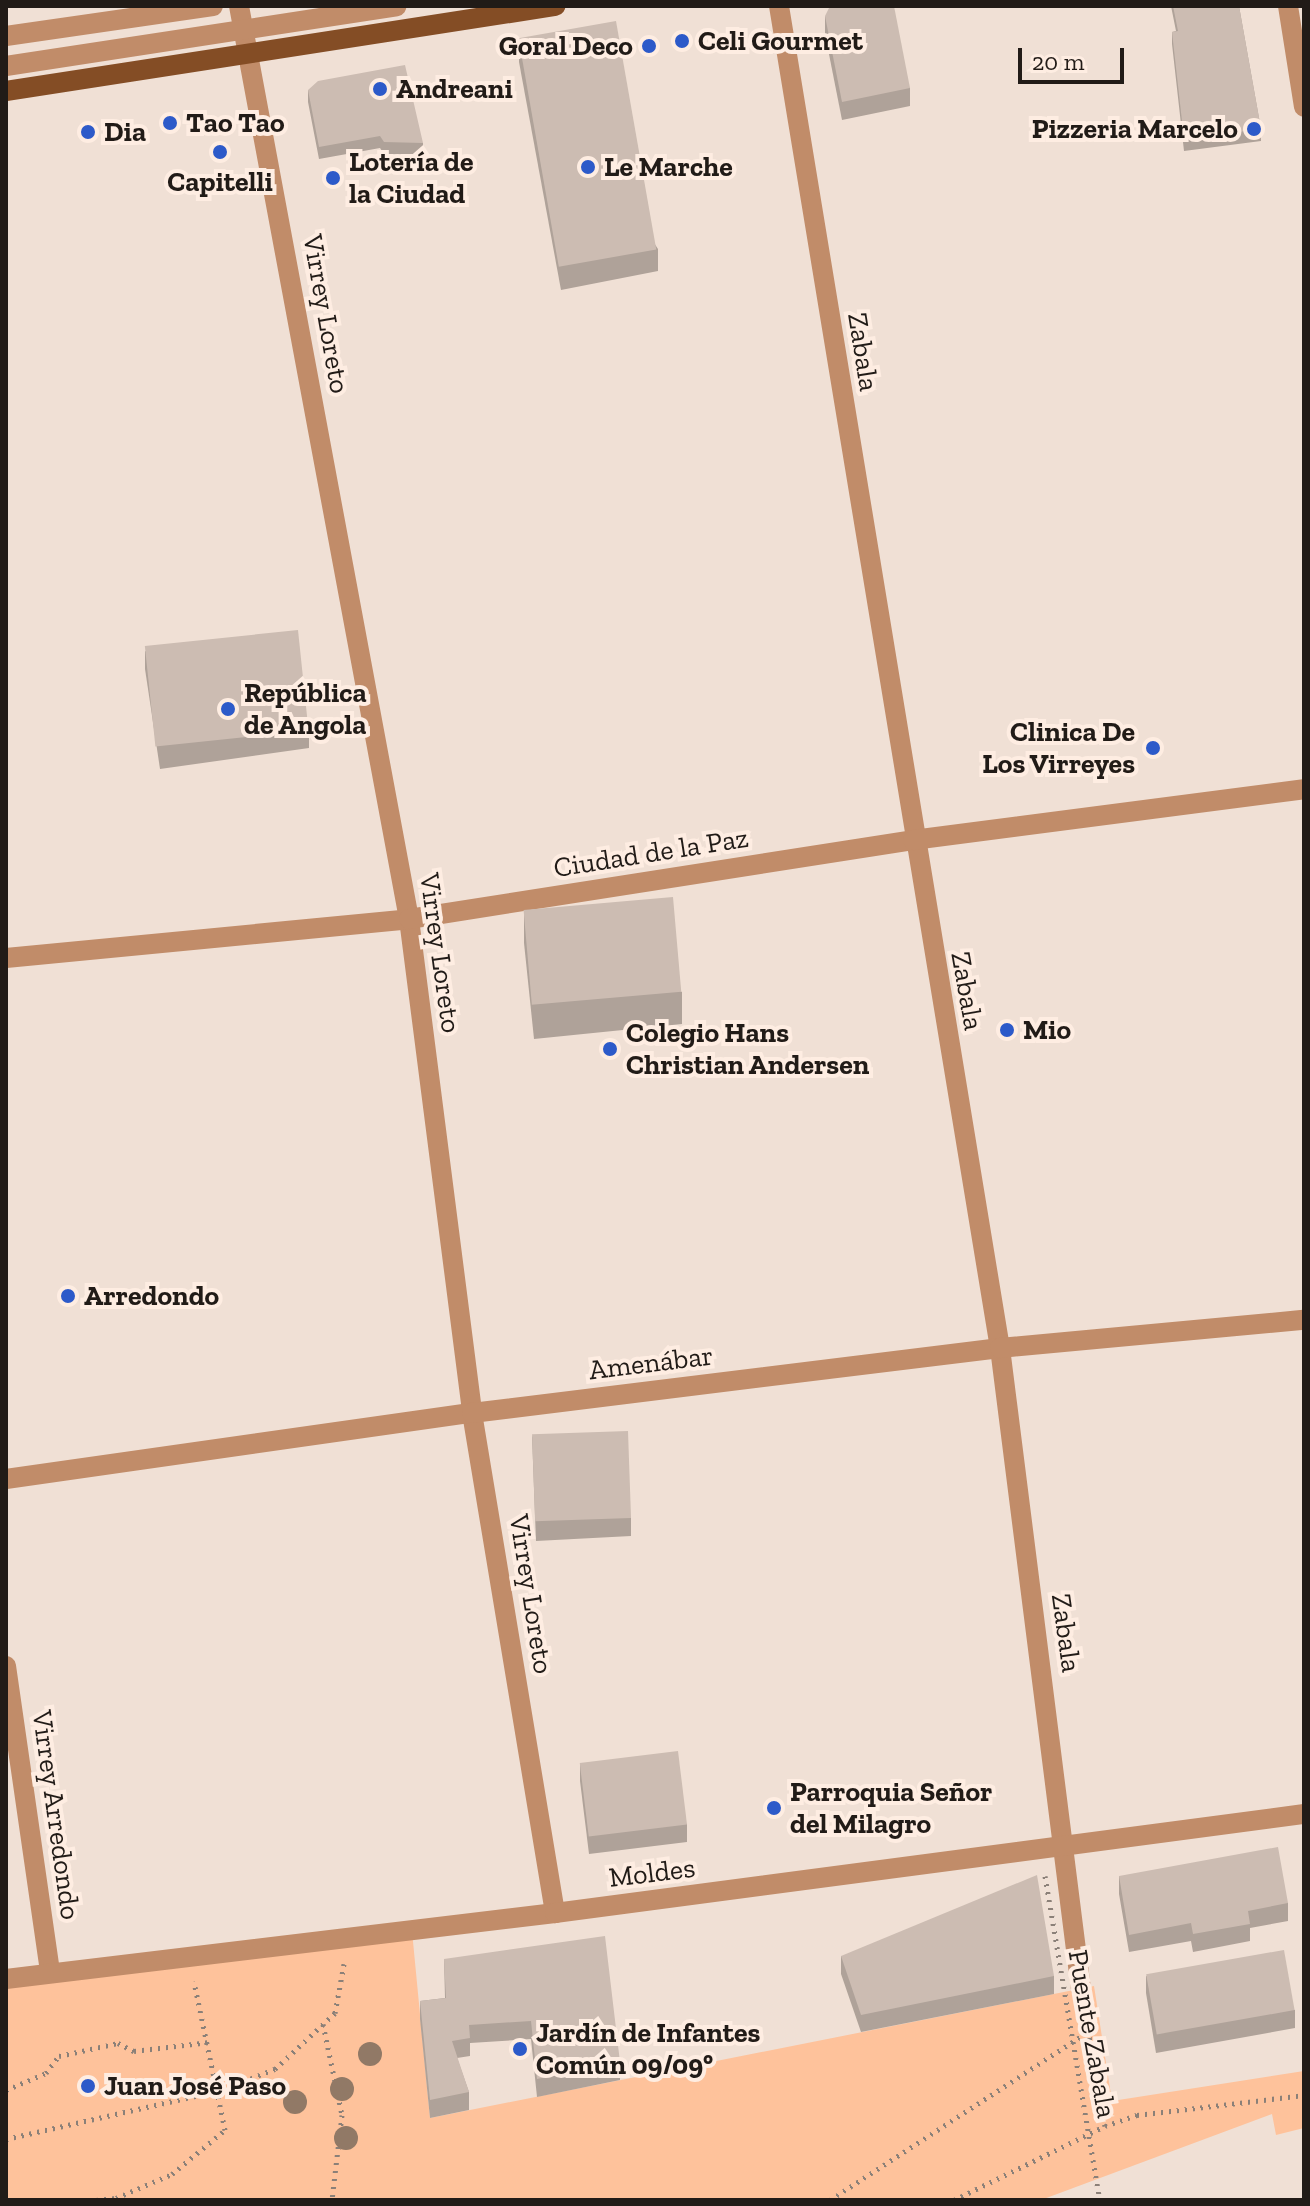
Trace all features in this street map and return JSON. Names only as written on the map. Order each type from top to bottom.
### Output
[{"type":"main road","points":[[6,91],[555,6]]},
{"type":"street","points":[[6,36],[213,6]]},
{"type":"street","name":"Virrey Loreto","points":[[239,6],[409,919],[472,1413],[555,1913]]},
{"type":"street","points":[[6,66],[396,6]]},
{"type":"street","name":"Zabala","points":[[779,6],[913,840],[1000,1348],[1067,1848],[1081,1989]]},
{"type":"street","points":[[1288,6],[1304,107]]},
{"type":"street","name":"Ciudad de la Paz","points":[[6,958],[409,919],[913,840],[1304,789]]},
{"type":"street","name":"Amenábar","points":[[6,1479],[472,1413],[1000,1348],[1304,1320]]},
{"type":"street","name":"Virrey Arredondo","points":[[6,1666],[50,1971]]},
{"type":"street","name":"Moldes","points":[[6,1979],[50,1971],[555,1913],[1067,1848],[1304,1814]]},
{"type":"path","name":"Puente Zabala","points":[[1045,1876],[1100,2200]]},
{"type":"path","points":[[6,2139],[221,2090],[275,2069],[335,2013],[345,1978],[342,1938]]},
{"type":"path","points":[[96,2200],[126,2197],[172,2174],[225,2130],[221,2090],[188,1955]]},
{"type":"path","points":[[1081,1989],[1105,2126]]},
{"type":"path","points":[[323,2024],[342,2115],[332,2200]]},
{"type":"path","points":[[830,2200],[1089,2031]]},
{"type":"path","points":[[6,2090],[46,2073],[59,2056],[118,2043],[134,2051],[209,2042]]},
{"type":"path","points":[[954,2200],[1105,2126],[1137,2115],[1304,2095]]},
{"type":"shaded area","points":[[412,1931],[430,2118],[1094,1986],[1112,2101],[1304,2071],[1304,2128],[1276,2135],[1272,2114],[1041,2200],[6,2200],[6,1979]]},
{"type":"building","points":[[830,6],[894,6],[910,88],[842,102],[825,16]]},
{"type":"building","points":[[1173,6],[1239,6],[1261,129],[1184,139],[1172,32],[1178,31]]},
{"type":"building","name":"Le Marche","points":[[616,21],[656,249],[559,267],[519,38]]},
{"type":"building","points":[[405,65],[423,143],[384,142],[380,136],[319,147],[308,90],[318,81]]},
{"type":"building","name":"República de Angola","points":[[298,630],[309,730],[155,747],[145,646]]},
{"type":"building","points":[[673,897],[681,992],[532,1005],[524,910]]},
{"type":"building","points":[[628,1431],[631,1518],[535,1521],[532,1434]]},
{"type":"building","points":[[678,1751],[687,1824],[589,1837],[580,1763]]},
{"type":"building","points":[[1278,1847],[1288,1903],[1248,1911],[1250,1924],[1193,1934],[1191,1923],[1129,1935],[1119,1876]]},
{"type":"building","points":[[1037,1875],[1054,1976],[861,2015],[841,1956]]},
{"type":"building","name":"Jardín de Infantes Común 09/09°","points":[[605,1936],[620,2062],[537,2079],[531,2021],[469,2025],[470,2038],[452,2041],[469,2092],[430,2100],[420,2001],[446,1998],[444,1959]]},
{"type":"building","points":[[1284,1950],[1295,2010],[1157,2034],[1146,1974]]},
{"type":"place","name":"Celi Gourmet","points":[[682,41]]},
{"type":"place","name":"Goral Deco","points":[[649,46]]},
{"type":"place","name":"Andreani","points":[[380,89]]},
{"type":"place","name":"Tao Tao","points":[[170,123]]},
{"type":"place","name":"Pizzeria Marcelo","points":[[1254,129]]},
{"type":"place","name":"Dia","points":[[88,132]]},
{"type":"place","name":"Capitelli","points":[[220,152]]},
{"type":"place","name":"Le Marche","points":[[588,167]]},
{"type":"place","name":"Lotería de la Ciudad","points":[[333,178]]},
{"type":"place","name":"República de Angola","points":[[228,709]]},
{"type":"place","name":"Clinica De Los Virreyes","points":[[1153,748]]},
{"type":"place","name":"Mio","points":[[1007,1030]]},
{"type":"place","name":"Colegio Hans Christian Andersen","points":[[610,1049]]},
{"type":"place","name":"Arredondo","points":[[68,1296]]},
{"type":"place","name":"Parroquia Señor del Milagro","points":[[774,1808]]},
{"type":"place","name":"Jardín de Infantes Común 09/09°","points":[[520,2049]]},
{"type":"place","name":"Juan José Paso","points":[[88,2086]]}]
